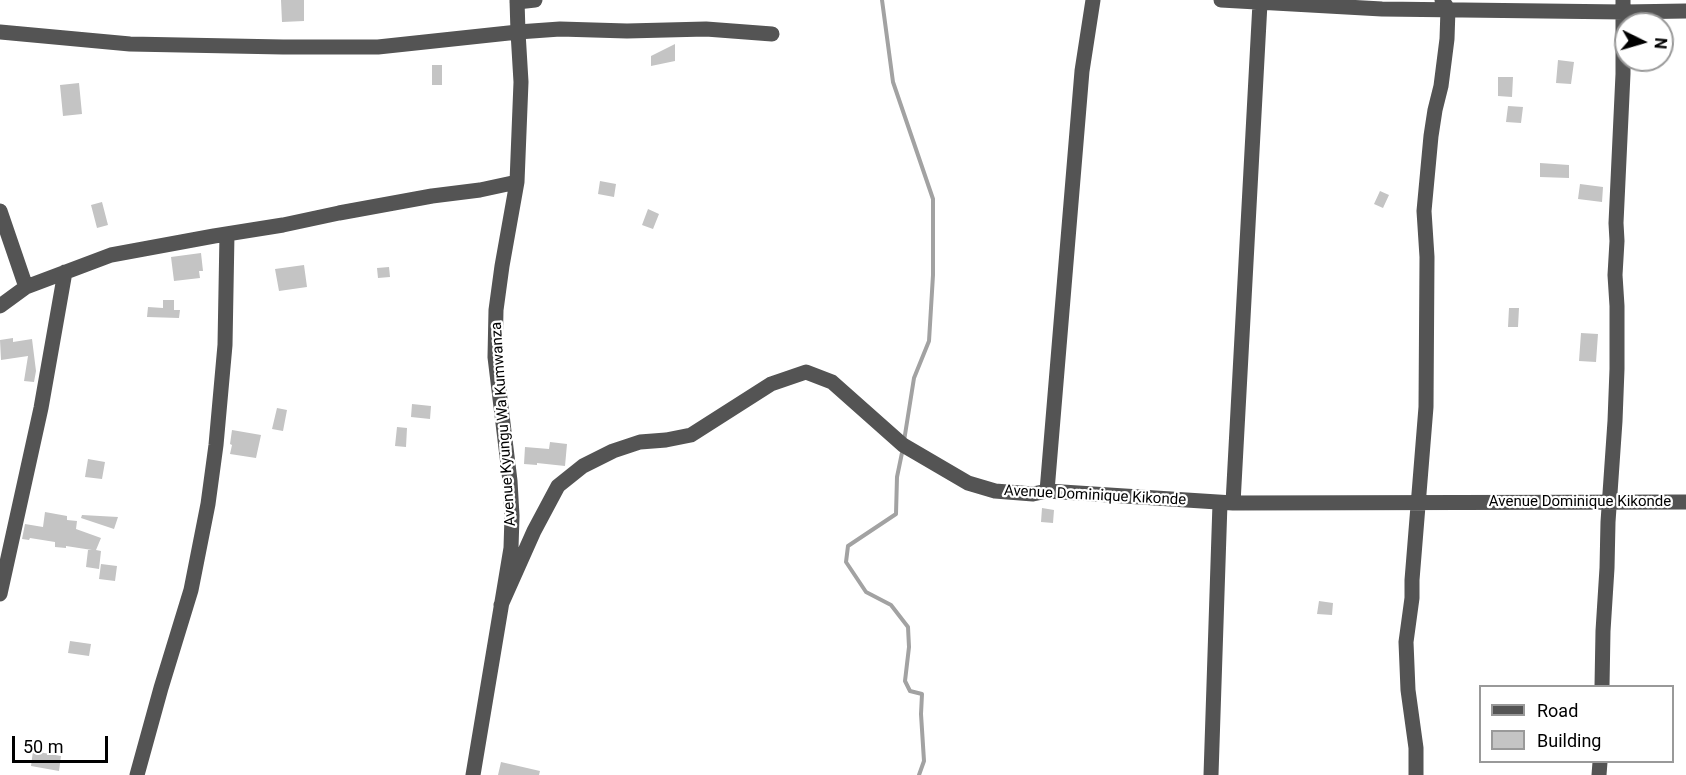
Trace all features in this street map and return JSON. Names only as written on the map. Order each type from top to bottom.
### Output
[{"type":"street","points":[[517,1],[534,0]]},
{"type":"street","points":[[1047,491],[1082,71],[1093,0]]},
{"type":"street","points":[[1221,0],[1382,9],[1445,5],[1624,6],[1686,11]]},
{"type":"street","name":"Avenue Kyungu Wa Kumwanza","points":[[473,775],[511,548],[510,481],[495,357],[496,310],[517,182],[521,82],[517,1]]},
{"type":"street","points":[[1211,775],[1226,503],[1260,3]]},
{"type":"street","points":[[1416,775],[1416,748],[1408,690],[1406,642],[1412,598],[1426,407],[1425,211],[1431,136],[1447,39],[1445,5]]},
{"type":"street","points":[[1602,685],[1602,631],[1617,369],[1616,223],[1624,6]]},
{"type":"street","points":[[0,32],[130,44],[295,47],[378,47],[560,29],[627,31],[699,29],[772,34]]},
{"type":"street","points":[[0,306],[26,287],[111,255],[517,182]]},
{"type":"street","points":[[0,211],[26,287]]},
{"type":"street","points":[[137,775],[190,590],[208,504],[225,345],[227,234]]},
{"type":"street","points":[[0,594],[40,408],[65,272]]},
{"type":"street","name":"Avenue Dominique Kikonde","points":[[501,605],[534,531],[558,486],[584,466],[613,451],[640,442],[691,435],[771,384],[806,372],[832,382],[903,445],[968,483],[995,491],[1033,494],[1047,491],[1226,503],[1686,502]]},
{"type":"building","points":[[281,0],[304,0],[304,21],[282,22]]},
{"type":"building","points":[[675,44],[675,61],[651,66],[651,56]]},
{"type":"building","points":[[1558,60],[1574,62],[1571,84],[1556,83]]},
{"type":"building","points":[[432,65],[442,65],[442,85],[432,85]]},
{"type":"building","points":[[1498,77],[1513,77],[1512,97],[1498,96]]},
{"type":"building","points":[[79,83],[82,114],[63,116],[60,85]]},
{"type":"building","points":[[1508,106],[1523,107],[1521,123],[1506,122]]},
{"type":"building","points":[[1540,163],[1569,165],[1569,178],[1540,177]]},
{"type":"building","points":[[600,181],[616,184],[614,197],[598,194]]},
{"type":"building","points":[[1580,184],[1603,187],[1602,202],[1578,199]]},
{"type":"building","points":[[1380,191],[1389,195],[1383,208],[1374,204]]},
{"type":"building","points":[[102,202],[108,225],[97,228],[91,205]]},
{"type":"building","points":[[648,209],[659,214],[653,229],[642,225]]},
{"type":"building","points":[[201,253],[203,271],[199,271],[200,278],[174,281],[171,257]]},
{"type":"building","points":[[304,265],[307,287],[279,291],[275,269]]},
{"type":"building","points":[[389,267],[390,277],[378,278],[377,268]]},
{"type":"building","points":[[163,300],[174,300],[174,310],[180,310],[179,318],[147,317],[148,307],[163,308]]},
{"type":"building","points":[[1509,308],[1519,308],[1518,327],[1508,327]]},
{"type":"building","points":[[1581,333],[1598,334],[1596,362],[1579,361]]},
{"type":"building","points":[[13,338],[13,342],[32,339],[36,371],[34,382],[24,381],[28,356],[1,360],[0,340]]},
{"type":"building","points":[[412,404],[431,406],[430,419],[411,417]]},
{"type":"building","points":[[277,408],[287,410],[283,431],[272,429]]},
{"type":"building","points":[[397,427],[407,428],[406,447],[395,446]]},
{"type":"building","points":[[232,430],[261,435],[256,458],[230,454]]},
{"type":"building","points":[[550,442],[567,444],[565,466],[524,464],[525,447],[549,449]]},
{"type":"building","points":[[88,459],[105,462],[102,479],[85,477]]},
{"type":"building","points":[[1042,508],[1054,510],[1053,523],[1041,522]]},
{"type":"building","points":[[45,512],[67,516],[67,520],[77,521],[76,529],[101,538],[96,550],[101,551],[99,569],[86,567],[88,550],[92,550],[66,546],[66,548],[55,547],[55,542],[22,539],[25,524],[43,527]]},
{"type":"building","points":[[82,515],[118,517],[114,529],[81,518]]},
{"type":"building","points":[[101,564],[117,566],[115,581],[99,579]]},
{"type":"building","points":[[1319,601],[1333,603],[1332,615],[1317,614]]},
{"type":"building","points":[[70,641],[91,644],[89,656],[68,653]]},
{"type":"building","points":[[33,751],[61,756],[59,771],[31,766]]},
{"type":"building","points":[[501,762],[540,771],[539,775],[498,775]]},
{"type":"waterway","points":[[882,0],[893,82],[933,199],[933,275],[929,341],[914,378],[904,441]]},
{"type":"waterway","points":[[903,448],[897,477],[896,514],[848,546],[846,562],[866,592],[891,605],[908,627],[909,647],[905,681],[910,691],[922,694],[924,761],[919,775]]}]
